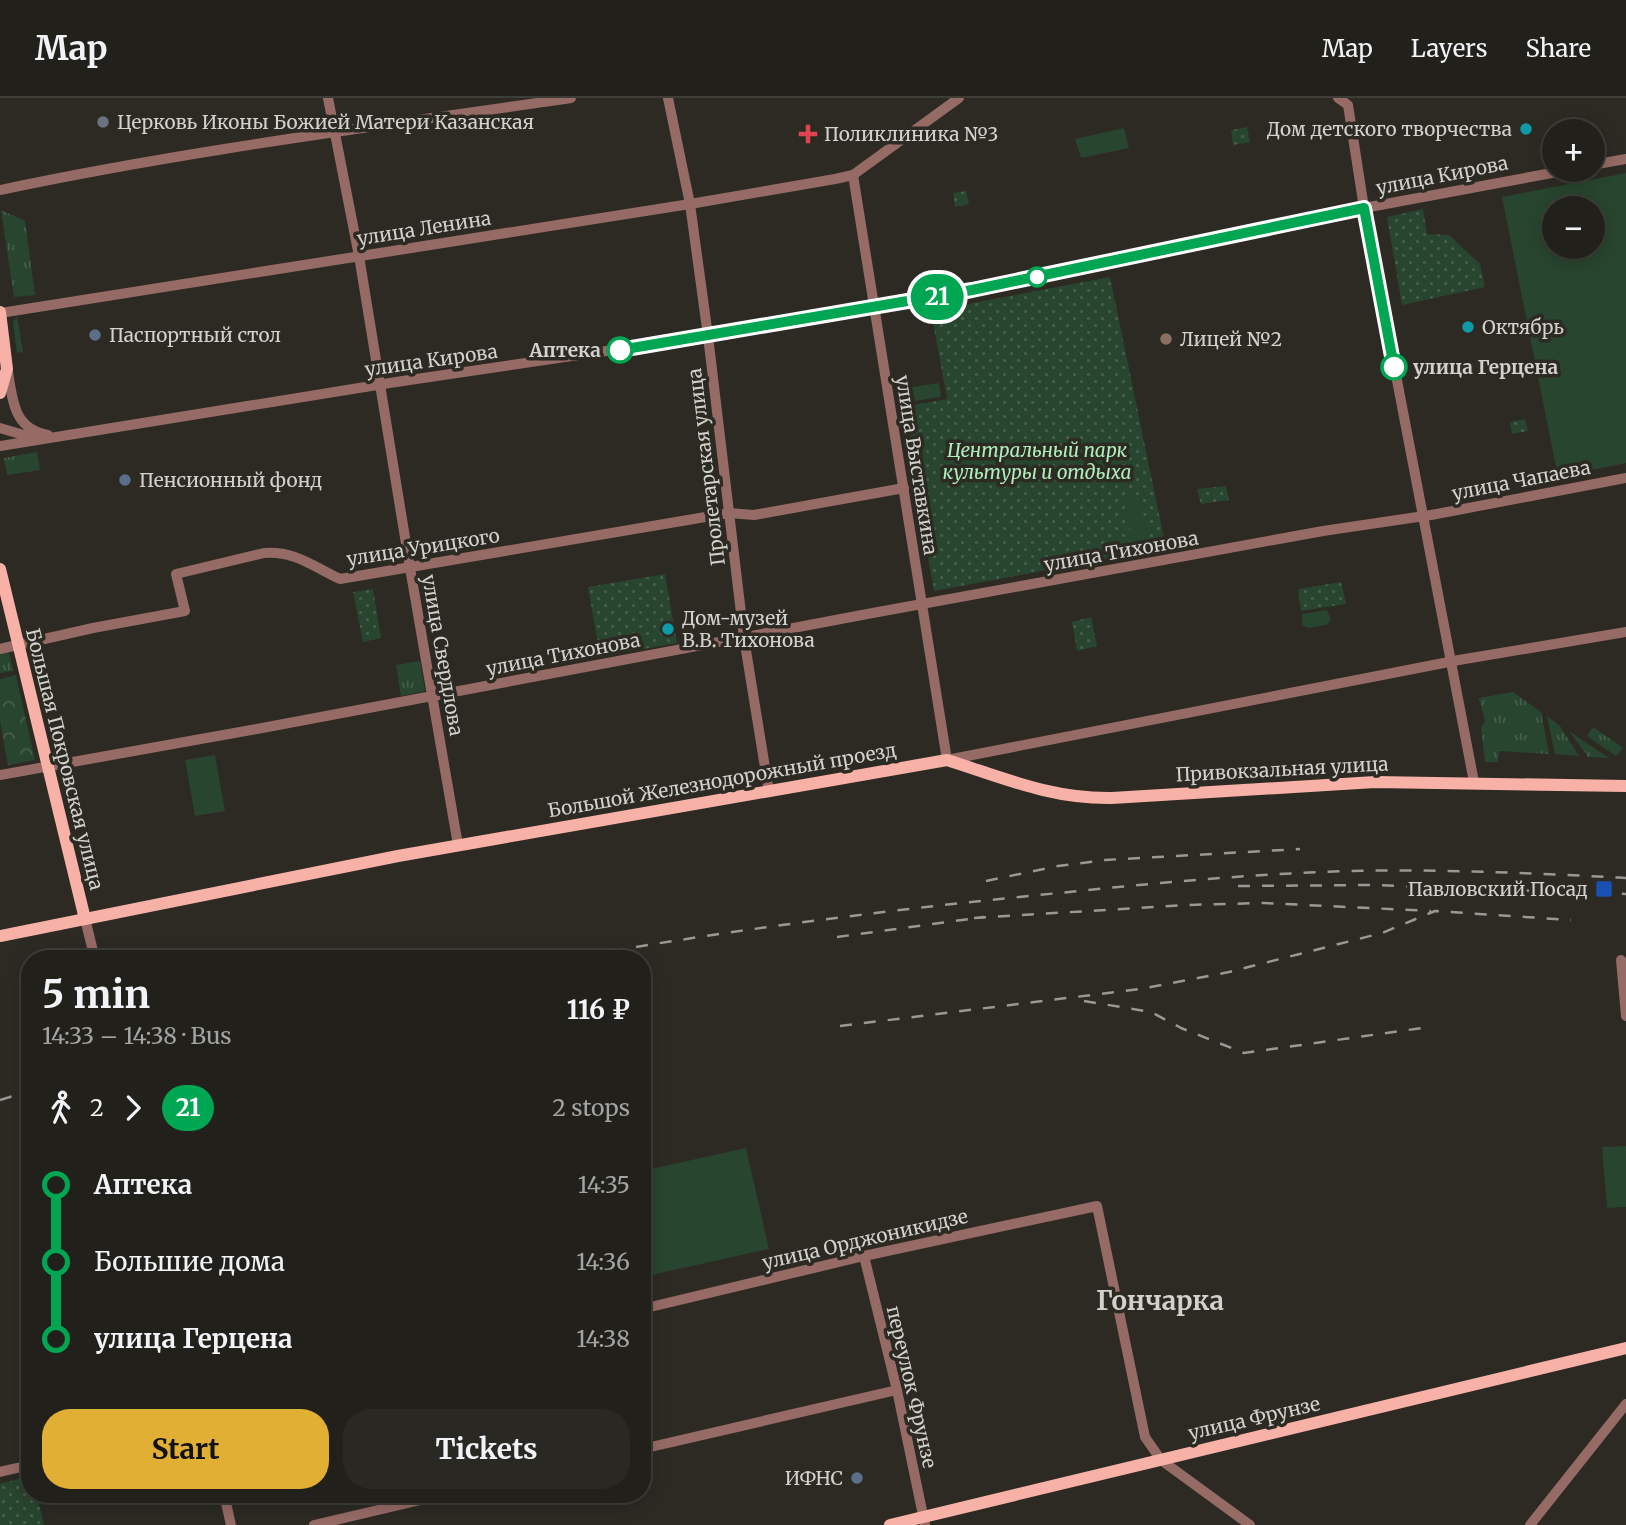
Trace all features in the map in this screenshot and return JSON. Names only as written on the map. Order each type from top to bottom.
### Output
[{"type":"main road","points":[[0,312],[7,369],[1,390]]},
{"type":"main road","name":"Большая Покровская улица","points":[[0,569],[85,919]]},
{"type":"main road","name":"Привокзальная улица","points":[[947,760],[1026,787],[1077,798],[1375,782],[1626,786]]},
{"type":"main road","name":"Большой Железнодорожный проезд","points":[[0,936],[458,845],[947,760]]},
{"type":"main road","name":"улица Фрунзе","points":[[890,1525],[924,1521],[1161,1460],[1626,1348]]},
{"type":"street","name":"улица Свердлова","points":[[328,98],[359,256],[458,845]]},
{"type":"street","points":[[0,190],[74,174],[334,132],[571,98]]},
{"type":"street","name":"Пролетарская улица","points":[[668,98],[690,204],[744,638],[769,792]]},
{"type":"street","points":[[853,175],[959,98]]},
{"type":"street","points":[[1338,98],[1351,102],[1364,208],[1474,782]]},
{"type":"street","points":[[1605,163],[1626,159]]},
{"type":"street","name":"улица Ленина","points":[[0,312],[690,204],[853,175]]},
{"type":"street","name":"улица Выставкина","points":[[853,175],[947,760]]},
{"type":"street","name":"улица Кирова","points":[[0,446],[874,308],[1184,247],[1364,208],[1542,175]]},
{"type":"street","points":[[7,369],[20,420],[37,433],[56,437]]},
{"type":"street","points":[[0,428],[38,439]]},
{"type":"street","name":"улица Чапаева","points":[[1422,517],[1626,478]]},
{"type":"street","name":"улица Урицкого","points":[[0,649],[185,611],[176,574],[264,553],[293,554],[340,579],[729,513],[754,515],[904,488]]},
{"type":"street","name":"улица Тихонова","points":[[0,775],[1323,531],[1422,517]]},
{"type":"street","name":"Большой Железнодорожный проезд","points":[[947,760],[1450,662],[1626,632]]},
{"type":"street","name":"Большая Покровская улица","points":[[85,919],[93,950]]},
{"type":"street","points":[[1621,960],[1626,1016]]},
{"type":"street","name":"улица Орджоникидзе","points":[[651,1306],[864,1256],[1097,1206],[1145,1437],[1161,1460]]},
{"type":"street","name":"переулок Фрунзе","points":[[864,1256],[897,1390],[924,1521]]},
{"type":"street","points":[[651,1447],[897,1390]]},
{"type":"street","points":[[1531,1525],[1626,1404]]},
{"type":"street","points":[[1161,1460],[1250,1525]]},
{"type":"street","points":[[0,1472],[21,1467]]},
{"type":"street","points":[[225,1503],[230,1525]]},
{"type":"street","points":[[314,1525],[408,1503]]},
{"type":"green space","points":[[1247,127],[1250,142],[1233,145],[1231,130]]},
{"type":"green space","points":[[1124,128],[1129,148],[1081,158],[1075,139]]},
{"type":"green space","points":[[1626,173],[1626,463],[1558,477],[1502,197],[1580,182],[1605,182],[1605,177]]},
{"type":"green space","points":[[966,191],[969,204],[955,207],[953,193]]},
{"type":"green space","points":[[1423,209],[1427,234],[1449,235],[1480,264],[1485,287],[1402,305],[1387,217]]},
{"type":"green space","points":[[1,210],[25,221],[35,295],[14,297]]},
{"type":"green space","name":"Центральный парк культуры и отдыха","points":[[1110,277],[1166,548],[934,591],[902,407],[947,399],[931,311]]},
{"type":"green space","points":[[17,316],[23,352],[17,353],[13,322]]},
{"type":"green space","points":[[939,383],[941,397],[915,401],[912,387]]},
{"type":"green space","points":[[1525,419],[1528,431],[1512,434],[1510,422]]},
{"type":"green space","points":[[37,452],[40,470],[7,475],[4,458]]},
{"type":"green space","points":[[1226,486],[1229,500],[1201,504],[1197,489]]},
{"type":"green space","points":[[1139,495],[1148,535],[1132,538],[1123,500]]},
{"type":"green space","points":[[665,574],[677,643],[600,657],[588,587]]},
{"type":"green space","points":[[1341,582],[1346,604],[1301,611],[1298,589]]},
{"type":"green space","points":[[373,589],[381,638],[363,642],[353,592]]},
{"type":"green space","points":[[1327,610],[1331,620],[1327,625],[1308,628],[1302,625],[1302,614]]},
{"type":"green space","points":[[1091,617],[1097,646],[1077,651],[1072,622]]},
{"type":"green space","points":[[8,650],[13,671],[0,673],[0,652]]},
{"type":"green space","points":[[420,661],[425,691],[401,696],[396,665]]},
{"type":"green space","points":[[16,675],[35,760],[8,765],[0,721],[0,679]]},
{"type":"green space","points":[[1513,692],[1541,712],[1549,754],[1499,751],[1498,762],[1485,762],[1481,728],[1485,721],[1479,698]]},
{"type":"green space","points":[[1547,716],[1560,726],[1579,756],[1555,754]]},
{"type":"green space","points":[[1593,727],[1623,748],[1616,756],[1587,736]]},
{"type":"green space","points":[[1569,731],[1609,758],[1588,757]]},
{"type":"green space","points":[[215,755],[225,811],[195,816],[185,760]]},
{"type":"green space","points":[[1626,1146],[1626,1207],[1607,1208],[1602,1147]]},
{"type":"green space","points":[[746,1148],[769,1249],[651,1275],[651,1169]]},
{"type":"green space","points":[[21,1478],[21,1503],[39,1503],[44,1525],[0,1525],[0,1484]]},
{"type":"railway","points":[[986,881],[1058,866],[1105,860],[1300,849]]},
{"type":"railway","points":[[620,950],[873,913],[1203,879],[1312,872],[1383,871],[1626,878]]},
{"type":"railway","points":[[1238,886],[1373,885],[1626,894]]},
{"type":"railway","points":[[974,918],[1264,903],[1431,911]]},
{"type":"railway","points":[[840,1026],[1140,989],[1229,972],[1382,933],[1435,911],[1571,920]]},
{"type":"railway","points":[[837,937],[984,917]]},
{"type":"railway","points":[[1084,1001],[1151,1012],[1181,1028],[1244,1053],[1422,1028]]},
{"type":"railway","points":[[0,1100],[21,1094]]},
{"type":"bus line","name":"21","points":[[620,350],[972,290],[1364,208],[1394,367]]},
{"type":"place","name":"Церковь Иконы Божией Матери Казанская","points":[[103,122]]},
{"type":"place","name":"Дом детского творчества","points":[[1526,129]]},
{"type":"place","name":"Поликлиника №3","points":[[808,134]]},
{"type":"place","name":"Октябрь","points":[[1468,327]]},
{"type":"place","name":"Паспортный стол","points":[[95,335]]},
{"type":"place","name":"Лицей №2","points":[[1166,339]]},
{"type":"place","name":"Аптека","points":[[620,350]]},
{"type":"place","name":"улица Герцена","points":[[1394,367]]},
{"type":"place","name":"Пенсионный фонд","points":[[125,480]]},
{"type":"place","name":"Дом-музей В.В. Тихонова","points":[[668,629]]},
{"type":"place","name":"Павловский Посад","points":[[1604,889]]},
{"type":"place","name":"ИФНС","points":[[857,1478]]},
{"type":"district","name":"Гончарка","points":[[1160,1301]]}]
